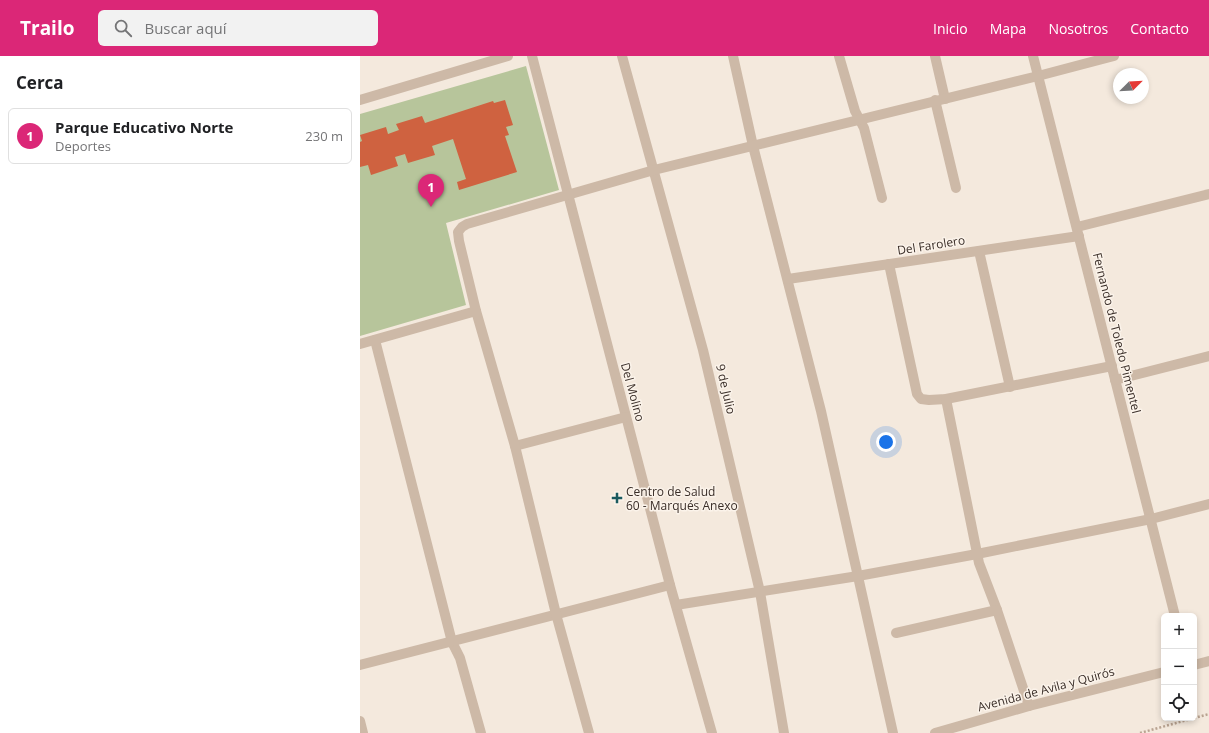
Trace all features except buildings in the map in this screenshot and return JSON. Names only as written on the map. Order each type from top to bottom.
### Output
[{"type":"street","points":[[360,100],[508,56]]},
{"type":"street","name":"Del Molino","points":[[532,56],[670,585],[712,733]]},
{"type":"street","name":"9 de Julio","points":[[622,56],[703,350],[760,592],[784,733]]},
{"type":"street","points":[[732,56],[753,146],[821,411],[893,733]]},
{"type":"street","points":[[935,56],[940,100],[956,188]]},
{"type":"street","name":"Fernando de Toledo Pimentel","points":[[1033,56],[1174,613]]},
{"type":"street","points":[[590,733],[556,614],[515,446],[476,311],[458,232],[467,224],[654,170],[1114,56]]},
{"type":"street","points":[[839,58],[855,111],[864,128],[882,198]]},
{"type":"street","name":"Del Farolero","points":[[788,280],[979,251],[1078,231],[1209,194]]},
{"type":"street","points":[[979,251],[1010,387]]},
{"type":"street","points":[[889,264],[917,394],[921,399],[946,399],[1112,366]]},
{"type":"street","points":[[360,344],[476,311]]},
{"type":"street","points":[[375,340],[452,642],[460,658],[481,733]]},
{"type":"street","points":[[1115,380],[1209,356]]},
{"type":"street","points":[[946,399],[977,554],[1029,706]]},
{"type":"street","points":[[515,446],[626,417]]},
{"type":"street","points":[[676,605],[858,576],[977,554],[1151,519],[1209,504]]},
{"type":"street","points":[[360,665],[670,585]]},
{"type":"street","points":[[896,633],[997,610]]},
{"type":"street","points":[[1197,664],[1209,661]]},
{"type":"street","name":"Avenida de Avila y Quirós","points":[[935,733],[1029,706],[1161,673]]},
{"type":"street","points":[[360,721],[363,733]]},
{"type":"path","points":[[1140,733],[1209,714]]},
{"type":"green space","points":[[526,66],[559,190],[446,223],[466,305],[360,336],[360,114]]},
{"type":"place","name":"Parque Educativo Norte","points":[[431,207]]},
{"type":"place","name":"Centro de Salud 60 - Marqués Anexo","points":[[617,498]]}]
